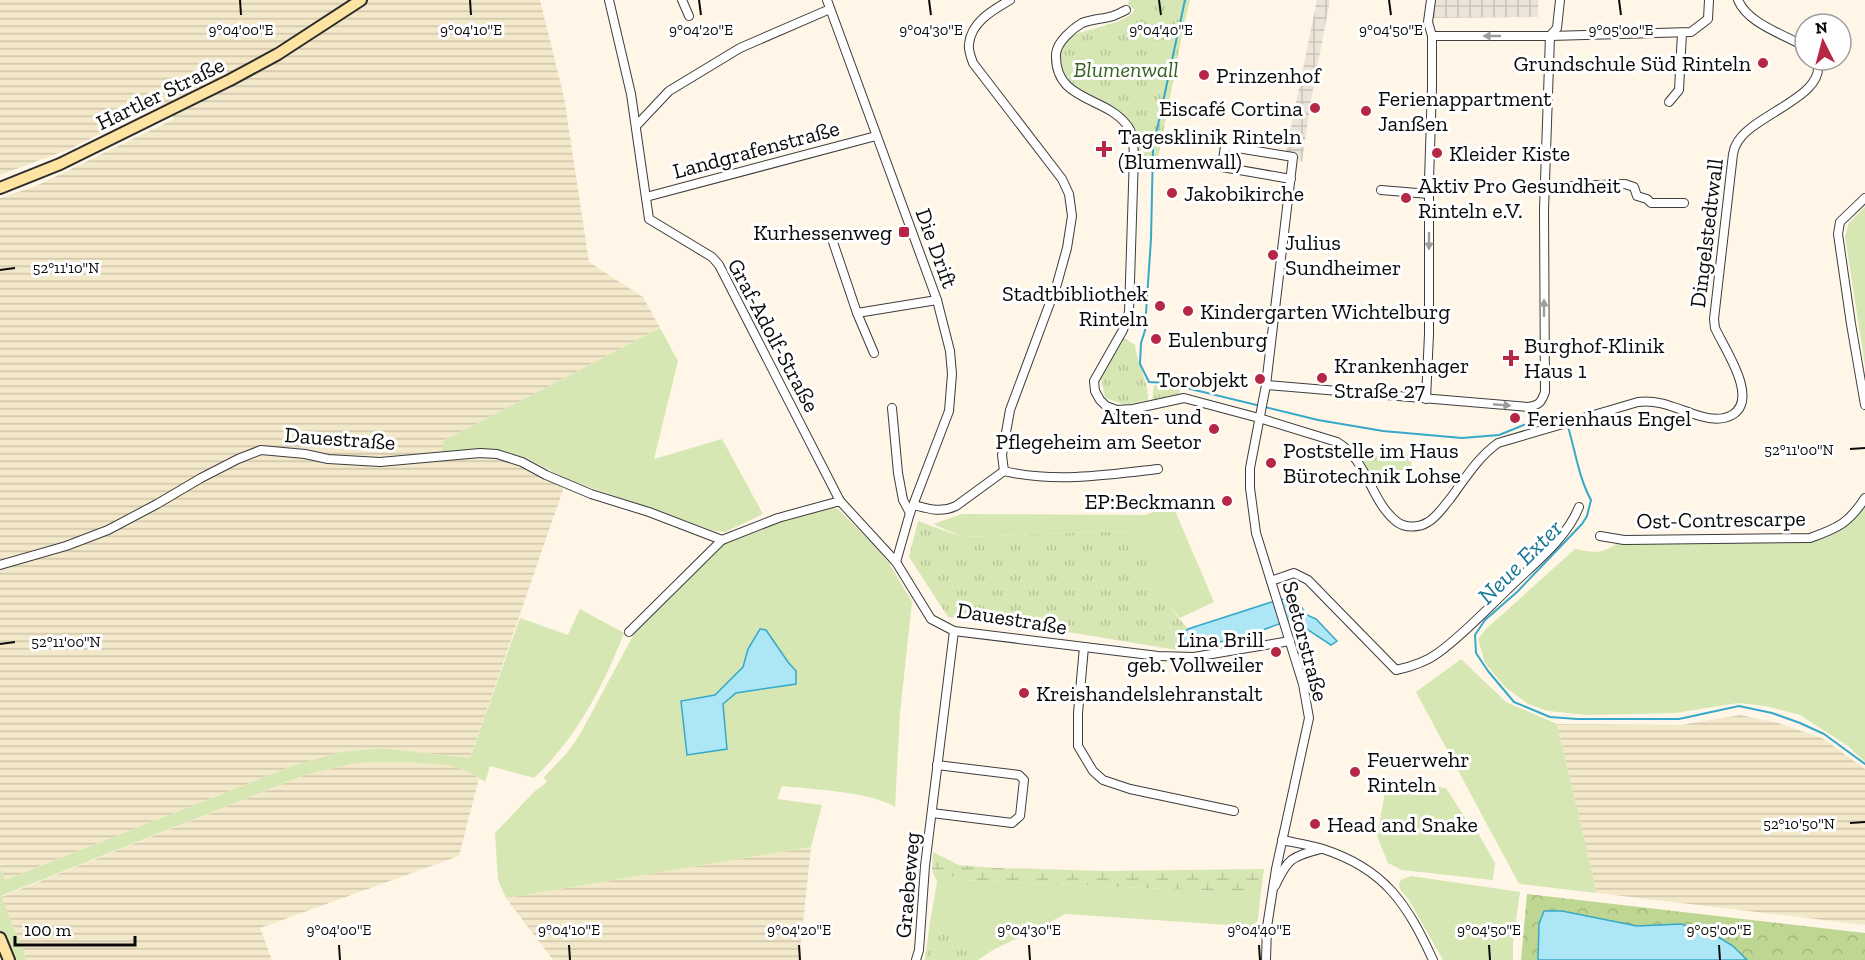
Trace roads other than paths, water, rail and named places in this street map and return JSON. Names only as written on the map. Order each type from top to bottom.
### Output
[{"type":"main road","name":"Hartler Straße","points":[[0,188],[60,164],[230,80],[278,54],[361,0]]},
{"type":"main road","points":[[0,938],[9,960]]},
{"type":"street","name":"Graf-Adolf-Straße","points":[[609,0],[627,73],[649,219],[712,257],[719,265],[840,501]]},
{"type":"street","points":[[682,0],[689,16]]},
{"type":"street","name":"Die Drift","points":[[826,0],[937,300],[950,351],[952,374],[949,411],[912,509],[896,562]]},
{"type":"street","points":[[1004,471],[1002,455],[1010,410],[1057,284],[1067,248],[1072,216],[1069,194],[1062,179],[973,63],[969,46],[972,32],[987,14],[1010,0]]},
{"type":"street","points":[[1426,399],[1432,36],[1428,22],[1431,0]]},
{"type":"street","points":[[1266,385],[1528,407],[1541,402],[1545,392],[1545,146],[1550,36],[1557,28],[1560,0]]},
{"type":"street","points":[[1432,36],[1550,36],[1690,32],[1708,19],[1709,0]]},
{"type":"street","points":[[1738,0],[1743,10],[1752,18],[1793,40]]},
{"type":"street","points":[[636,126],[669,91],[740,48],[830,9]]},
{"type":"street","name":"Dingelstedtwall","points":[[1126,10],[1114,16],[1083,23],[1068,34],[1057,49],[1056,63],[1059,75],[1066,85],[1082,97],[1116,115],[1126,123],[1132,133],[1134,155],[1129,312],[1124,330],[1094,381],[1095,391],[1106,406],[1117,410],[1133,409],[1184,398],[1261,410],[1337,442],[1357,460],[1389,514],[1400,525],[1406,527],[1428,523],[1438,514],[1478,463],[1498,443],[1638,402],[1659,401],[1712,418],[1724,418],[1733,414],[1741,406],[1743,398],[1741,381],[1715,328],[1714,319],[1733,154],[1742,136],[1808,89],[1819,72]]},
{"type":"street","points":[[1669,102],[1679,90],[1682,33]]},
{"type":"street","name":"Landgrafenstraße","points":[[646,197],[876,136]]},
{"type":"street","points":[[1226,146],[1293,157],[1291,179],[1222,167],[1226,146]]},
{"type":"street","name":"Seetorstraße","points":[[1266,960],[1271,894],[1309,718],[1303,684],[1256,533],[1251,502],[1250,468],[1266,385],[1291,179]]},
{"type":"street","points":[[1545,187],[1625,184],[1634,187],[1637,196],[1651,203],[1684,203]]},
{"type":"street","points":[[1381,190],[1429,194]]},
{"type":"street","points":[[1865,198],[1840,222],[1838,234],[1865,405]]},
{"type":"street","points":[[832,239],[857,314],[874,354]]},
{"type":"street","points":[[857,314],[937,300]]},
{"type":"street","points":[[892,408],[903,500],[912,509],[947,510],[1004,471],[1026,476],[1064,477],[1101,476],[1158,469]]},
{"type":"street","name":"Dauestraße","points":[[0,565],[66,546],[108,530],[201,478],[261,450],[305,454],[328,459],[380,462],[480,453],[497,454],[522,462],[591,494],[649,512],[722,540]]},
{"type":"street","name":"Ost-Contrescarpe","points":[[1600,536],[1624,540],[1810,538],[1833,530],[1854,514],[1865,498]]},
{"type":"street","points":[[629,632],[722,540],[778,518],[840,501]]},
{"type":"street","name":"Dauestraße","points":[[840,501],[896,562],[931,619],[954,631],[1158,656],[1194,657],[1289,637]]},
{"type":"street","points":[[1271,581],[1294,573],[1308,580],[1396,670],[1408,668],[1437,654],[1469,627],[1552,546],[1574,521],[1579,507]]},
{"type":"street","name":"Graebeweg","points":[[916,960],[919,950],[925,866],[954,631]]},
{"type":"street","points":[[1084,647],[1078,713],[1078,746],[1093,771],[1103,780],[1130,789],[1234,811]]},
{"type":"street","name":"Graebeweg","points":[[932,813],[1012,823],[1020,816],[1022,804],[1024,780],[1019,775],[937,765]]},
{"type":"street","points":[[1282,840],[1322,848],[1359,865],[1388,886],[1406,907],[1420,930],[1433,960]]},
{"type":"street","points":[[1271,894],[1285,866],[1292,858],[1322,848]]},
{"type":"water","points":[[1281,599],[1297,601],[1307,615],[1316,619],[1337,641],[1331,645],[1305,628],[1295,618],[1236,640],[1187,644],[1184,640],[1184,632],[1188,629]]},
{"type":"water","points":[[760,629],[766,630],[796,671],[796,684],[736,693],[723,704],[727,749],[687,755],[681,701],[715,695],[743,667],[748,649]]},
{"type":"water","points":[[1544,911],[1562,911],[1637,926],[1681,924],[1715,935],[1733,946],[1747,960],[1538,960],[1539,924]]},
{"type":"waterway","name":"Neue Exter","points":[[1185,0],[1153,148],[1151,239],[1146,313],[1142,318],[1147,324],[1141,343],[1140,364],[1149,382],[1166,383],[1318,420],[1383,431],[1462,438],[1499,435],[1534,421],[1564,414],[1582,480],[1591,500],[1587,516],[1517,592],[1485,620],[1475,635],[1476,653],[1514,702],[1550,717],[1577,719],[1679,719],[1739,706],[1772,713],[1824,734],[1865,764]]},
{"type":"place","name":"Grundschule Süd Rinteln","points":[[1763,63]]},
{"type":"place","name":"Prinzenhof","points":[[1204,75]]},
{"type":"place","name":"Eiscafé Cortina","points":[[1315,108]]},
{"type":"place","name":"Ferienappartment Janßen","points":[[1366,111]]},
{"type":"place","name":"Tagesklinik Rinteln (Blumenwall)","points":[[1104,149]]},
{"type":"place","name":"Kleider Kiste","points":[[1437,153]]},
{"type":"place","name":"Jakobikirche","points":[[1172,193]]},
{"type":"place","name":"Aktiv Pro Gesundheit Rinteln e.V.","points":[[1406,198]]},
{"type":"place","name":"Kurhessenweg","points":[[904,232]]},
{"type":"place","name":"Julius Sundheimer","points":[[1273,255]]},
{"type":"place","name":"Stadtbibliothek Rinteln","points":[[1160,306]]},
{"type":"place","name":"Kindergarten Wichtelburg","points":[[1188,311]]},
{"type":"place","name":"Eulenburg","points":[[1156,339]]},
{"type":"place","name":"Burghof-Klinik Haus 1","points":[[1511,358]]},
{"type":"place","name":"Krankenhager Straße 27","points":[[1322,378]]},
{"type":"place","name":"Torobjekt","points":[[1260,379]]},
{"type":"place","name":"Ferienhaus Engel","points":[[1515,418]]},
{"type":"place","name":"Alten- und Pflegeheim am Seetor","points":[[1214,429]]},
{"type":"place","name":"Poststelle im Haus Bürotechnik Lohse","points":[[1271,463]]},
{"type":"place","name":"EP:Beckmann","points":[[1227,501]]},
{"type":"place","name":"Lina Brill geb. Vollweiler","points":[[1276,652]]},
{"type":"place","name":"Kreishandelslehranstalt","points":[[1024,693]]},
{"type":"place","name":"Feuerwehr Rinteln","points":[[1355,772]]},
{"type":"place","name":"Head and Snake","points":[[1315,824]]},
{"type":"park label","name":"Blumenwall","points":[[1126,69]]}]
